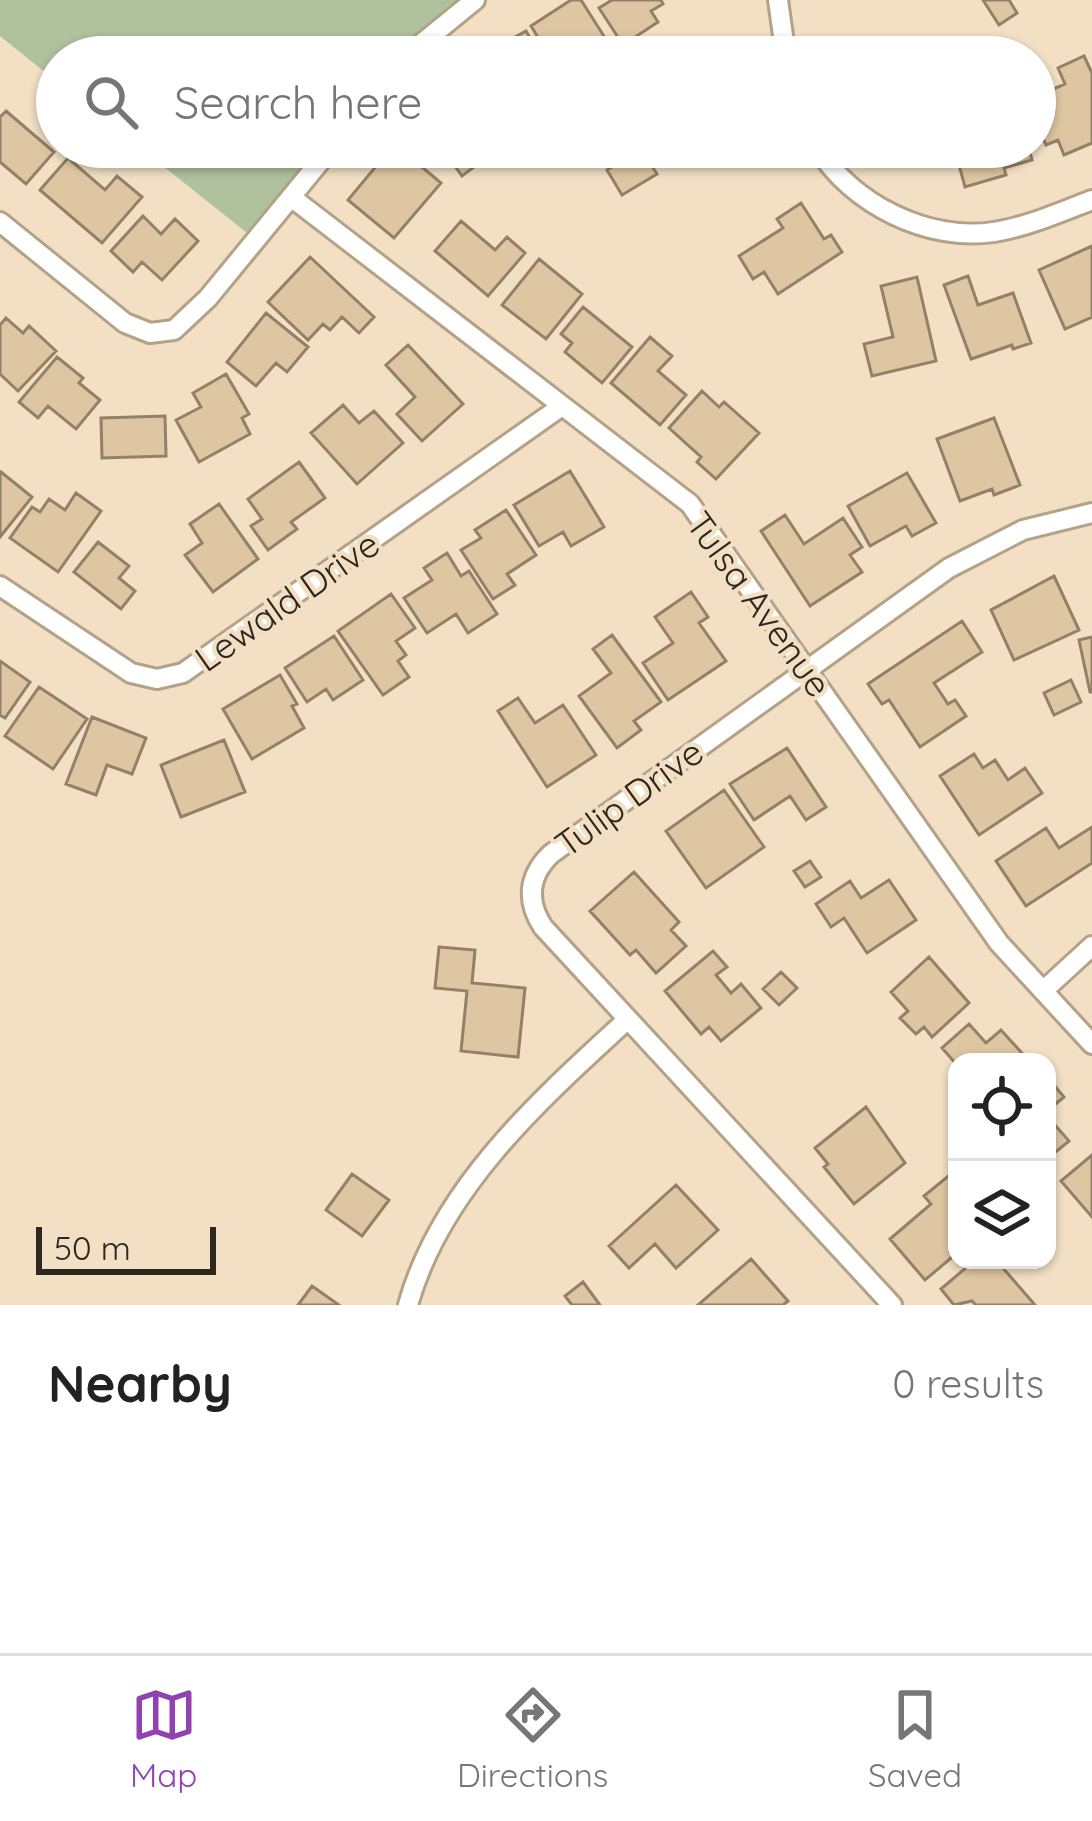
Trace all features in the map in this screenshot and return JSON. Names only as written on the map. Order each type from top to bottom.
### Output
[{"type":"street","points":[[431,36],[475,0]]},
{"type":"street","points":[[778,0],[783,36]]},
{"type":"street","points":[[0,222],[125,323],[150,333],[174,330],[208,298],[315,168]]},
{"type":"street","points":[[831,168],[898,217],[942,232],[994,232],[1092,200]]},
{"type":"street","name":"Tulsa Avenue","points":[[291,197],[689,504],[999,943],[1092,1044]]},
{"type":"street","name":"Lewald Drive","points":[[0,586],[131,673],[157,679],[183,673],[562,406]]},
{"type":"street","name":"Tulip Drive","points":[[892,1305],[535,914],[532,881],[539,865],[985,546],[1023,530],[1092,513]]},
{"type":"street","points":[[1043,991],[1092,946]]},
{"type":"street","points":[[408,1305],[430,1242],[521,1120],[628,1018]]},
{"type":"green space","points":[[0,0],[481,0],[433,36],[36,36],[36,65],[0,36]]},
{"type":"green space","points":[[165,168],[315,168],[256,240]]},
{"type":"building","points":[[571,0],[581,0],[604,36],[537,36],[531,26]]},
{"type":"building","points":[[612,0],[661,0],[663,4],[651,11],[658,22],[637,36],[617,36],[599,8]]},
{"type":"building","points":[[983,0],[1009,0],[1017,13],[999,25]]},
{"type":"building","points":[[1084,56],[1092,73],[1092,143],[1064,155],[1056,141],[1056,88],[1065,84],[1058,68]]},
{"type":"building","points":[[6,111],[36,137],[36,168],[40,168],[26,184],[0,162],[0,117]]},
{"type":"building","points":[[59,168],[80,168],[105,190],[117,176],[142,197],[102,243],[40,190]]},
{"type":"building","points":[[375,168],[423,168],[441,183],[394,238],[348,200]]},
{"type":"building","points":[[653,168],[657,174],[622,195],[607,170]]},
{"type":"building","points":[[960,168],[1004,168],[1006,175],[965,187]]},
{"type":"building","points":[[801,203],[824,239],[831,235],[842,252],[778,294],[764,272],[753,279],[739,256],[783,228],[777,219]]},
{"type":"building","points":[[143,216],[161,234],[175,219],[198,241],[162,280],[142,262],[133,272],[111,251]]},
{"type":"building","points":[[461,221],[495,250],[507,237],[525,253],[488,296],[435,251]]},
{"type":"building","points":[[1092,246],[1092,317],[1065,329],[1039,270]]},
{"type":"building","points":[[310,257],[374,317],[359,333],[342,317],[330,330],[323,324],[308,340],[268,302]]},
{"type":"building","points":[[539,259],[582,294],[546,339],[502,305]]},
{"type":"building","points":[[968,276],[978,305],[1013,293],[1031,343],[971,359],[944,285]]},
{"type":"building","points":[[917,277],[936,361],[872,376],[864,344],[893,337],[881,286]]},
{"type":"building","points":[[583,307],[632,347],[602,383],[565,352],[572,343],[561,334]]},
{"type":"building","points":[[266,313],[308,347],[287,372],[276,363],[256,386],[227,362]]},
{"type":"building","points":[[6,318],[23,333],[29,326],[56,351],[18,391],[0,374],[0,325]]},
{"type":"building","points":[[650,337],[672,356],[658,371],[686,395],[660,425],[611,383]]},
{"type":"building","points":[[408,345],[463,404],[422,441],[397,414],[415,397],[386,365]]},
{"type":"building","points":[[57,357],[100,400],[76,429],[48,406],[38,418],[19,402]]},
{"type":"building","points":[[226,374],[249,414],[242,418],[250,434],[199,462],[176,420],[201,407],[193,393]]},
{"type":"building","points":[[702,391],[719,407],[724,402],[759,433],[716,479],[697,462],[701,457],[669,428]]},
{"type":"building","points":[[343,405],[359,423],[374,411],[403,443],[357,484],[311,433]]},
{"type":"building","points":[[165,416],[166,456],[102,458],[101,418]]},
{"type":"building","points":[[994,418],[1020,485],[960,501],[937,439]]},
{"type":"building","points":[[299,462],[325,498],[291,522],[297,529],[268,550],[251,526],[262,519],[248,499]]},
{"type":"building","points":[[570,471],[604,527],[571,546],[563,532],[539,546],[514,505]]},
{"type":"building","points":[[907,473],[936,523],[912,536],[906,526],[870,546],[848,506]]},
{"type":"building","points":[[0,474],[32,497],[0,537]]},
{"type":"building","points":[[76,493],[101,511],[58,572],[10,538],[32,507],[40,512],[49,499],[65,510]]},
{"type":"building","points":[[219,504],[258,559],[213,592],[185,555],[202,543],[190,524]]},
{"type":"building","points":[[506,510],[536,555],[507,574],[515,585],[493,599],[461,550],[481,538],[475,530]]},
{"type":"building","points":[[785,515],[804,544],[843,518],[862,547],[850,555],[862,572],[810,606],[761,531]]},
{"type":"building","points":[[98,542],[129,566],[119,578],[135,591],[121,609],[74,572]]},
{"type":"building","points":[[447,553],[461,576],[469,571],[497,614],[468,633],[456,614],[427,633],[404,598],[432,580],[424,568]]},
{"type":"building","points":[[1054,576],[1079,630],[1014,660],[991,610]]},
{"type":"building","points":[[691,592],[708,617],[699,623],[726,661],[668,700],[643,663],[673,643],[655,617]]},
{"type":"building","points":[[391,594],[415,628],[396,641],[406,655],[398,661],[409,677],[383,695],[338,631]]},
{"type":"building","points":[[962,621],[982,652],[934,683],[948,704],[955,700],[966,716],[920,747],[889,700],[882,704],[868,684]]},
{"type":"building","points":[[612,635],[661,702],[634,721],[641,730],[617,748],[579,696],[611,673],[593,649]]},
{"type":"building","points":[[334,636],[363,680],[333,700],[326,689],[307,702],[285,668]]},
{"type":"building","points":[[1092,637],[1092,692],[1090,692],[1079,640]]},
{"type":"building","points":[[0,661],[30,682],[5,718],[0,715]]},
{"type":"building","points":[[280,675],[304,728],[252,759],[223,709]]},
{"type":"building","points":[[1071,680],[1081,702],[1054,715],[1044,693]]},
{"type":"building","points":[[39,687],[87,719],[53,769],[5,736]]},
{"type":"building","points":[[518,698],[535,723],[563,705],[596,755],[547,787],[498,711]]},
{"type":"building","points":[[92,717],[146,738],[132,774],[107,765],[96,795],[66,784]]},
{"type":"building","points":[[224,740],[245,792],[181,817],[161,765]]},
{"type":"building","points":[[787,748],[826,807],[806,820],[790,796],[754,820],[730,784]]},
{"type":"building","points":[[974,754],[983,768],[995,760],[1008,780],[1025,768],[1042,793],[979,835],[940,776]]},
{"type":"building","points":[[724,790],[764,847],[706,888],[666,831]]},
{"type":"building","points":[[1092,827],[1092,863],[1026,906],[996,861],[1046,828],[1059,848]]},
{"type":"building","points":[[810,861],[821,877],[805,887],[794,871]]},
{"type":"building","points":[[634,872],[679,922],[671,930],[686,946],[656,973],[636,950],[630,955],[590,911]]},
{"type":"building","points":[[889,880],[916,920],[867,953],[844,918],[831,927],[816,904],[850,881],[861,898]]},
{"type":"building","points":[[439,947],[475,950],[472,983],[525,988],[518,1057],[461,1051],[467,991],[435,988]]},
{"type":"building","points":[[713,951],[727,967],[716,975],[731,993],[741,984],[761,1008],[721,1041],[709,1027],[701,1034],[665,991]]},
{"type":"building","points":[[929,957],[969,1003],[932,1037],[924,1027],[916,1034],[900,1018],[908,1011],[891,992]]},
{"type":"building","points":[[781,972],[797,988],[779,1005],[763,989]]},
{"type":"building","points":[[969,1024],[986,1043],[1001,1030],[1022,1053],[948,1055],[942,1048]]},
{"type":"building","points":[[866,1107],[905,1163],[854,1204],[815,1148]]},
{"type":"building","points":[[1056,1126],[1069,1141],[1056,1152]]},
{"type":"building","points":[[1092,1155],[1092,1217],[1061,1181]]},
{"type":"building","points":[[352,1174],[389,1200],[362,1236],[326,1210]]},
{"type":"building","points":[[948,1176],[948,1261],[925,1280],[890,1239],[931,1204],[924,1196]]},
{"type":"building","points":[[676,1185],[718,1230],[676,1268],[655,1244],[629,1268],[609,1246]]},
{"type":"building","points":[[751,1259],[788,1301],[783,1305],[698,1305]]},
{"type":"building","points":[[964,1269],[1004,1269],[1035,1305],[976,1305],[972,1301],[954,1305],[941,1289]]},
{"type":"building","points":[[583,1282],[600,1305],[572,1305],[565,1296]]},
{"type":"building","points":[[312,1286],[339,1305],[298,1305]]}]
